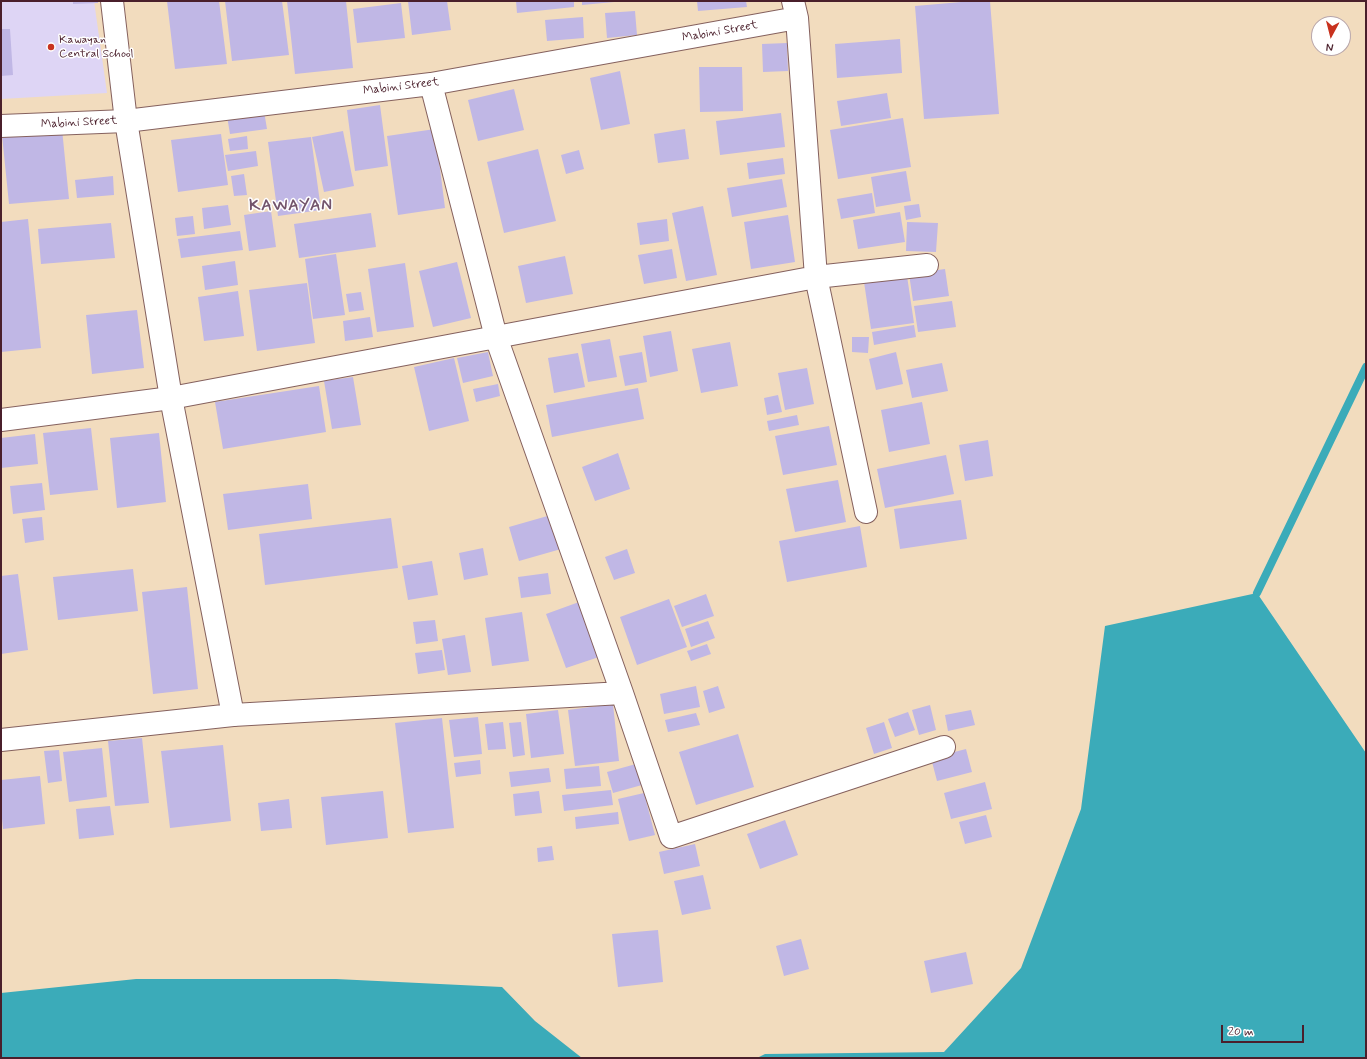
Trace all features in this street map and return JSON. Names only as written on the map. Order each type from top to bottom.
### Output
[{"type":"street","points":[[112,1],[126,121],[172,398],[234,715]]},
{"type":"street","points":[[795,10],[816,277],[866,512]]},
{"type":"street","name":"Mabini Street","points":[[1,126],[126,121],[431,84],[795,10]]},
{"type":"street","points":[[431,84],[496,337],[622,693],[671,837],[944,747]]},
{"type":"street","points":[[1,420],[172,398],[816,277],[927,265]]},
{"type":"street","points":[[1,740],[234,715],[622,693]]},
{"type":"shaded area","name":"Kawayan Central School","points":[[1,1],[94,1],[107,93],[1,99]]},
{"type":"water","points":[[1257,593],[1366,753],[1366,1058],[757,1058],[765,1054],[944,1052],[1021,968],[1081,809],[1105,626]]},
{"type":"water","points":[[136,979],[336,979],[502,987],[535,1021],[582,1058],[1,1058],[1,993]]},
{"type":"building","points":[[73,1],[98,1],[98,3],[73,4]]},
{"type":"building","points":[[167,1],[219,1],[227,64],[175,69]]},
{"type":"building","points":[[225,1],[282,1],[289,55],[232,61]]},
{"type":"building","points":[[287,1],[346,1],[353,68],[295,74]]},
{"type":"building","points":[[408,1],[447,1],[451,30],[412,35]]},
{"type":"building","points":[[516,1],[574,1],[574,7],[517,13]]},
{"type":"building","points":[[582,1],[614,1],[614,2],[582,5]]},
{"type":"building","points":[[697,1],[746,1],[747,7],[698,11]]},
{"type":"building","points":[[990,1],[999,114],[924,119],[915,6]]},
{"type":"building","points":[[401,3],[405,38],[357,43],[353,9]]},
{"type":"building","points":[[635,11],[637,35],[607,38],[605,13]]},
{"type":"building","points":[[583,17],[584,38],[547,41],[545,20]]},
{"type":"building","points":[[1,29],[10,29],[13,75],[1,76]]},
{"type":"building","points":[[900,39],[902,73],[837,78],[835,44]]},
{"type":"building","points":[[787,43],[788,71],[763,72],[762,44]]},
{"type":"building","points":[[699,67],[742,67],[743,111],[700,112]]},
{"type":"building","points":[[620,71],[630,124],[601,130],[590,78]]},
{"type":"building","points":[[514,89],[524,130],[478,141],[468,100]]},
{"type":"building","points":[[887,93],[891,118],[841,126],[837,101]]},
{"type":"building","points":[[380,105],[388,166],[355,171],[347,110]]},
{"type":"building","points":[[264,111],[267,129],[230,134],[227,116]]},
{"type":"building","points":[[781,113],[785,147],[720,155],[716,121]]},
{"type":"building","points":[[903,118],[911,167],[838,179],[830,130]]},
{"type":"building","points":[[62,129],[69,199],[9,204],[2,135]]},
{"type":"building","points":[[435,129],[445,208],[398,215],[387,136]]},
{"type":"building","points":[[685,129],[689,159],[658,163],[654,134]]},
{"type":"building","points":[[343,131],[354,186],[324,192],[312,137]]},
{"type":"building","points":[[221,134],[228,185],[178,192],[171,140]]},
{"type":"building","points":[[247,136],[248,149],[230,151],[228,139]]},
{"type":"building","points":[[311,137],[321,210],[278,216],[268,142]]},
{"type":"building","points":[[538,149],[556,221],[504,233],[487,162]]},
{"type":"building","points":[[579,150],[584,169],[566,174],[561,155]]},
{"type":"building","points":[[256,151],[258,166],[228,171],[225,155]]},
{"type":"building","points":[[783,158],[785,174],[749,179],[747,163]]},
{"type":"building","points":[[906,171],[911,201],[876,207],[871,177]]},
{"type":"building","points":[[244,174],[247,195],[234,196],[231,176]]},
{"type":"building","points":[[113,176],[114,195],[77,198],[75,180]]},
{"type":"building","points":[[782,179],[787,207],[732,217],[727,188]]},
{"type":"building","points":[[872,193],[875,213],[841,219],[837,199]]},
{"type":"building","points":[[919,204],[921,217],[906,220],[904,206]]},
{"type":"building","points":[[228,205],[231,225],[204,229],[202,208]]},
{"type":"building","points":[[703,206],[717,275],[686,281],[672,213]]},
{"type":"building","points":[[271,211],[276,247],[249,251],[244,215]]},
{"type":"building","points":[[900,212],[905,242],[858,249],[853,220]]},
{"type":"building","points":[[371,213],[376,247],[299,258],[294,224]]},
{"type":"building","points":[[788,215],[795,262],[751,269],[744,222]]},
{"type":"building","points":[[193,216],[195,234],[177,236],[175,218]]},
{"type":"building","points":[[28,219],[41,348],[1,352],[1,222]]},
{"type":"building","points":[[667,219],[669,241],[640,245],[637,223]]},
{"type":"building","points":[[907,222],[938,223],[936,252],[906,251]]},
{"type":"building","points":[[111,223],[115,258],[41,264],[38,229]]},
{"type":"building","points":[[240,231],[243,250],[181,258],[178,239]]},
{"type":"building","points":[[672,249],[677,278],[644,284],[638,255]]},
{"type":"building","points":[[336,254],[345,315],[313,319],[305,259]]},
{"type":"building","points":[[565,256],[573,294],[526,303],[518,266]]},
{"type":"building","points":[[235,261],[238,285],[205,290],[202,266]]},
{"type":"building","points":[[457,262],[471,318],[433,327],[419,271]]},
{"type":"building","points":[[405,263],[414,327],[377,332],[368,269]]},
{"type":"building","points":[[945,269],[949,296],[913,301],[909,274]]},
{"type":"building","points":[[907,276],[914,323],[871,329],[864,282]]},
{"type":"building","points":[[307,283],[315,343],[257,351],[249,290]]},
{"type":"building","points":[[238,291],[244,336],[204,341],[198,297]]},
{"type":"building","points":[[361,292],[364,310],[349,312],[346,294]]},
{"type":"building","points":[[952,301],[956,327],[918,332],[914,306]]},
{"type":"building","points":[[137,310],[144,368],[92,374],[86,315]]},
{"type":"building","points":[[370,317],[373,337],[345,341],[343,321]]},
{"type":"building","points":[[914,325],[916,337],[874,345],[872,332]]},
{"type":"building","points":[[671,331],[678,371],[650,377],[643,336]]},
{"type":"building","points":[[852,337],[869,337],[868,353],[852,352]]},
{"type":"building","points":[[610,339],[617,377],[588,382],[581,344]]},
{"type":"building","points":[[730,342],[738,386],[701,393],[692,349]]},
{"type":"building","points":[[488,352],[493,376],[463,383],[457,358]]},
{"type":"building","points":[[642,352],[647,382],[625,386],[619,356]]},
{"type":"building","points":[[896,352],[903,384],[876,390],[869,359]]},
{"type":"building","points":[[578,353],[585,387],[554,393],[548,358]]},
{"type":"building","points":[[454,358],[469,421],[429,431],[414,367]]},
{"type":"building","points":[[942,363],[948,391],[912,398],[906,370]]},
{"type":"building","points":[[807,368],[814,404],[785,410],[778,373]]},
{"type":"building","points":[[353,377],[361,425],[332,429],[324,381]]},
{"type":"building","points":[[498,384],[500,396],[476,402],[473,389]]},
{"type":"building","points":[[319,386],[326,432],[223,449],[215,402]]},
{"type":"building","points":[[638,388],[644,419],[552,437],[546,405]]},
{"type":"building","points":[[778,395],[782,412],[767,415],[764,398]]},
{"type":"building","points":[[922,402],[930,444],[889,452],[881,410]]},
{"type":"building","points":[[797,415],[799,425],[769,431],[767,421]]},
{"type":"building","points":[[829,426],[837,465],[783,475],[775,436]]},
{"type":"building","points":[[91,428],[98,490],[50,495],[43,433]]},
{"type":"building","points":[[159,433],[166,502],[117,508],[110,438]]},
{"type":"building","points":[[35,434],[38,464],[1,468],[1,438]]},
{"type":"building","points":[[988,440],[993,476],[965,481],[959,445]]},
{"type":"building","points":[[618,453],[630,489],[595,501],[582,467]]},
{"type":"building","points":[[946,455],[954,494],[885,508],[877,469]]},
{"type":"building","points":[[838,480],[846,522],[795,532],[786,489]]},
{"type":"building","points":[[42,483],[45,510],[13,514],[10,486]]},
{"type":"building","points":[[308,484],[312,519],[228,530],[223,494]]},
{"type":"building","points":[[961,500],[967,539],[900,549],[894,509]]},
{"type":"building","points":[[551,515],[561,549],[519,561],[509,527]]},
{"type":"building","points":[[42,517],[44,540],[25,543],[22,519]]},
{"type":"building","points":[[391,518],[398,568],[265,585],[259,534]]},
{"type":"building","points":[[860,526],[867,567],[787,582],[779,541]]},
{"type":"building","points":[[483,548],[488,575],[464,580],[459,553]]},
{"type":"building","points":[[627,549],[635,573],[614,580],[605,557]]},
{"type":"building","points":[[432,561],[438,595],[408,600],[402,566]]},
{"type":"building","points":[[133,569],[138,611],[58,620],[53,577]]},
{"type":"building","points":[[548,573],[551,594],[521,598],[518,577]]},
{"type":"building","points":[[18,574],[28,650],[1,654],[1,576]]},
{"type":"building","points":[[187,587],[198,689],[153,694],[142,592]]},
{"type":"building","points":[[706,594],[714,616],[682,627],[674,606]]},
{"type":"building","points":[[669,599],[687,647],[637,665],[620,617]]},
{"type":"building","points":[[579,602],[599,657],[566,668],[546,614]]},
{"type":"building","points":[[522,612],[529,661],[492,666],[485,618]]},
{"type":"building","points":[[435,620],[438,641],[416,644],[413,622]]},
{"type":"building","points":[[708,621],[715,638],[691,647],[685,629]]},
{"type":"building","points":[[465,635],[471,672],[448,675],[442,639]]},
{"type":"building","points":[[707,644],[711,654],[691,661],[687,651]]},
{"type":"building","points":[[442,650],[445,670],[418,674],[415,653]]},
{"type":"building","points":[[696,686],[700,707],[664,714],[660,694]]},
{"type":"building","points":[[718,686],[725,708],[709,713],[703,691]]},
{"type":"building","points":[[613,704],[619,761],[575,766],[568,710]]},
{"type":"building","points":[[930,705],[936,730],[919,735],[912,710]]},
{"type":"building","points":[[558,710],[564,754],[531,758],[526,714]]},
{"type":"building","points":[[971,710],[975,725],[948,731],[945,715]]},
{"type":"building","points":[[908,712],[915,730],[895,737],[888,719]]},
{"type":"building","points":[[696,713],[700,725],[668,732],[665,720]]},
{"type":"building","points":[[478,717],[482,754],[454,757],[449,720]]},
{"type":"building","points":[[442,718],[454,828],[408,833],[395,723]]},
{"type":"building","points":[[503,722],[506,749],[488,750],[485,724]]},
{"type":"building","points":[[521,722],[525,755],[513,757],[509,723]]},
{"type":"building","points":[[884,722],[892,748],[874,754],[866,728]]},
{"type":"building","points":[[738,734],[754,787],[696,805],[679,752]]},
{"type":"building","points":[[142,738],[149,803],[115,806],[108,741]]},
{"type":"building","points":[[223,745],[231,821],[170,828],[161,751]]},
{"type":"building","points":[[102,748],[107,797],[69,802],[63,752]]},
{"type":"building","points":[[966,749],[972,772],[937,781],[931,758]]},
{"type":"building","points":[[59,750],[62,781],[48,783],[44,751]]},
{"type":"building","points":[[480,760],[481,774],[456,777],[454,763]]},
{"type":"building","points":[[636,764],[642,785],[613,793],[607,772]]},
{"type":"building","points":[[599,766],[601,786],[566,789],[564,769]]},
{"type":"building","points":[[549,768],[551,782],[511,787],[509,772]]},
{"type":"building","points":[[40,776],[45,824],[3,829],[1,780]]},
{"type":"building","points":[[985,782],[992,809],[951,819],[944,793]]},
{"type":"building","points":[[611,790],[613,805],[564,811],[562,795]]},
{"type":"building","points":[[383,791],[388,838],[326,845],[321,797]]},
{"type":"building","points":[[539,791],[542,813],[515,816],[513,794]]},
{"type":"building","points":[[644,793],[655,835],[629,841],[618,799]]},
{"type":"building","points":[[289,799],[292,828],[261,831],[258,803]]},
{"type":"building","points":[[110,806],[114,835],[79,839],[76,809]]},
{"type":"building","points":[[618,812],[619,824],[576,829],[575,817]]},
{"type":"building","points":[[986,815],[992,837],[965,844],[959,822]]},
{"type":"building","points":[[785,820],[798,855],[760,869],[747,834]]},
{"type":"building","points":[[695,844],[700,866],[664,874],[659,852]]},
{"type":"building","points":[[552,846],[554,860],[538,862],[537,848]]},
{"type":"building","points":[[703,875],[711,909],[682,915],[674,881]]},
{"type":"building","points":[[658,930],[663,982],[618,987],[612,934]]},
{"type":"building","points":[[801,939],[809,969],[784,976],[776,946]]},
{"type":"building","points":[[966,952],[973,984],[931,993],[924,961]]},
{"type":"waterway","points":[[1257,593],[1366,367]]},
{"type":"place","name":"Kawayan Central School","points":[[51,47]]},
{"type":"district","name":"KAWAYAN","points":[[291,207]]}]
